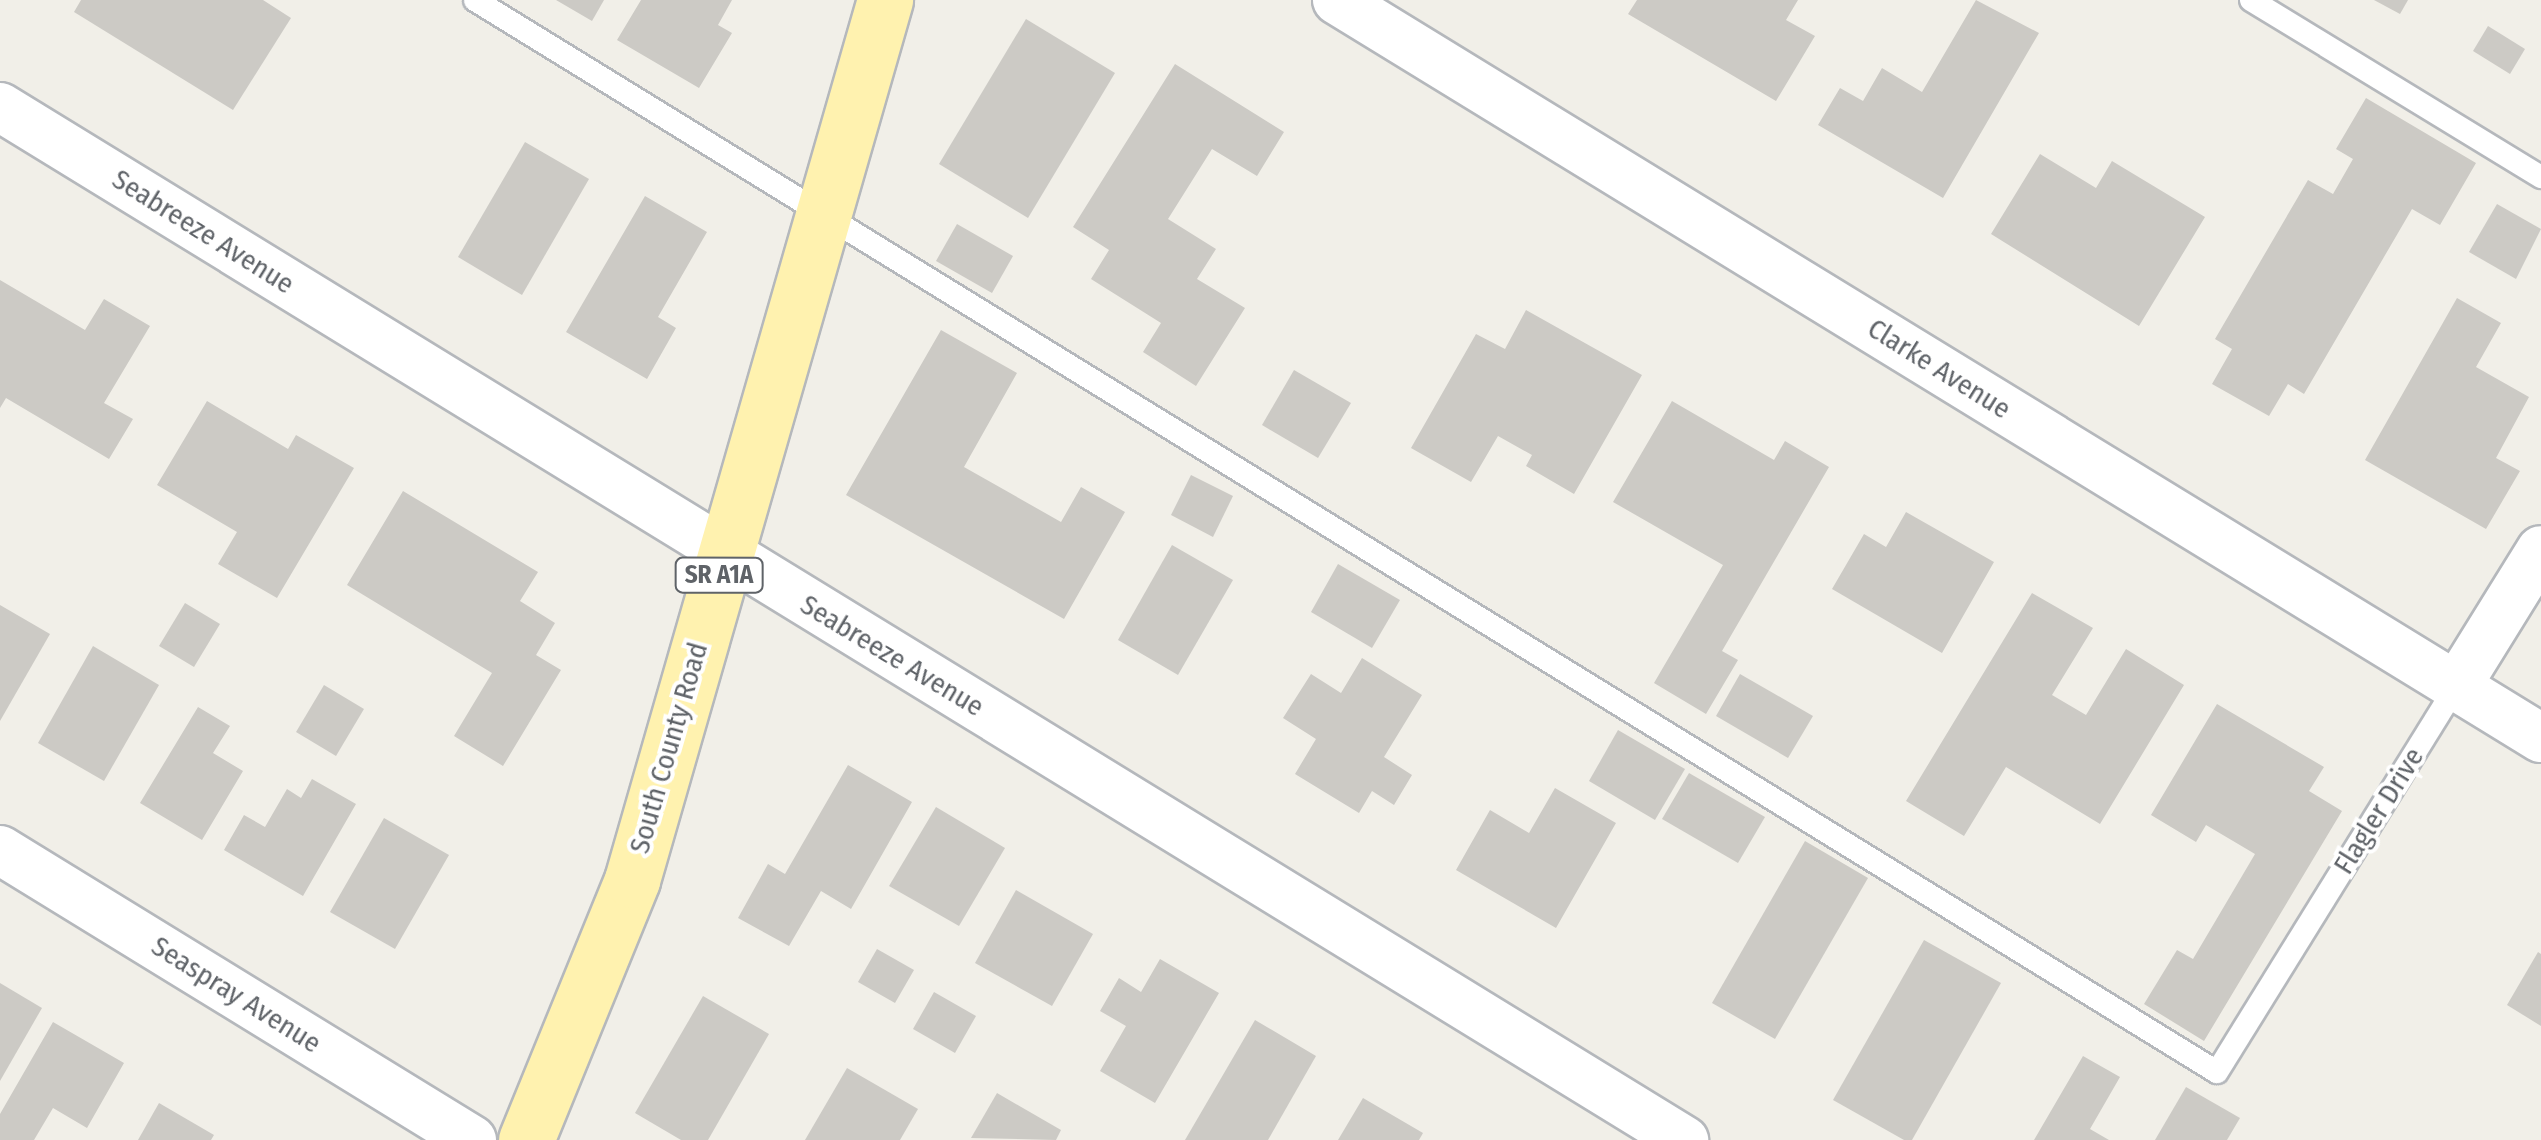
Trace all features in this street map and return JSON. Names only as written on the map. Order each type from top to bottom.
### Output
[{"type":"main road","name":"South County Road","points":[[526,1140],[632,880],[885,0]]},
{"type":"street","name":"Clarke Avenue","points":[[1337,0],[2541,738]]},
{"type":"street","name":"Seabreeze Avenue","points":[[0,107],[1684,1140]]},
{"type":"street","name":"Flagler Drive","points":[[2456,687],[2541,550]]},
{"type":"street","name":"Seaspray Avenue","points":[[0,850],[472,1140]]},
{"type":"lane","points":[[475,0],[822,215]]},
{"type":"lane","points":[[2251,0],[2541,177]]},
{"type":"lane","name":"Flagler Drive","points":[[822,215],[2217,1072],[2456,687]]},
{"type":"building","points":[[81,0],[263,0],[291,18],[233,110],[74,12]]},
{"type":"building","points":[[556,0],[604,0],[592,21]]},
{"type":"building","points":[[641,0],[732,0],[718,25],[732,33],[699,88],[617,40]]},
{"type":"building","points":[[1637,0],[1798,0],[1786,20],[1815,36],[1776,101],[1628,14]]},
{"type":"building","points":[[1976,0],[2039,33],[1943,198],[1818,125],[1840,88],[1863,101],[1882,68],[1922,92]]},
{"type":"building","points":[[2374,0],[2408,0],[2400,14]]},
{"type":"building","points":[[1026,19],[1115,73],[1028,218],[939,164]]},
{"type":"building","points":[[2488,26],[2525,49],[2510,74],[2473,51]]},
{"type":"building","points":[[1175,64],[1284,132],[1257,176],[1212,149],[1168,219],[1216,249],[1197,279],[1245,308],[1196,386],[1143,352],[1161,323],[1091,279],[1109,250],[1073,227]]},
{"type":"building","points":[[2366,98],[2476,163],[2440,225],[2412,209],[2304,394],[2288,384],[2269,416],[2212,384],[2232,349],[2215,339],[2308,180],[2333,194],[2353,159],[2336,149]]},
{"type":"building","points":[[525,142],[589,179],[522,295],[458,257]]},
{"type":"building","points":[[2040,154],[2096,188],[2112,161],[2205,217],[2139,326],[1991,234]]},
{"type":"building","points":[[645,196],[707,232],[658,317],[676,328],[647,379],[566,332]]},
{"type":"building","points":[[2497,204],[2541,229],[2516,279],[2469,252]]},
{"type":"building","points":[[957,224],[1013,256],[992,293],[936,261]]},
{"type":"building","points":[[0,280],[85,330],[104,299],[150,326],[104,403],[133,419],[109,459],[6,398],[0,408]]},
{"type":"building","points":[[2457,298],[2501,323],[2476,367],[2529,397],[2496,458],[2520,471],[2486,529],[2365,460]]},
{"type":"building","points":[[1526,310],[1642,375],[1574,494],[1526,466],[1532,455],[1498,436],[1471,482],[1411,448],[1476,334],[1505,349]]},
{"type":"building","points":[[941,330],[1017,373],[964,467],[1061,522],[1081,487],[1125,512],[1064,619],[846,495]]},
{"type":"building","points":[[1294,370],[1351,403],[1318,458],[1262,425]]},
{"type":"building","points":[[207,401],[288,449],[296,435],[354,468],[277,598],[218,564],[237,532],[157,485]]},
{"type":"building","points":[[1672,401],[1774,460],[1785,441],[1829,467],[1722,651],[1738,660],[1706,714],[1654,683],[1723,565],[1613,502]]},
{"type":"building","points":[[1191,475],[1233,496],[1213,537],[1171,515]]},
{"type":"building","points":[[403,491],[538,572],[520,601],[555,623],[536,655],[561,670],[503,766],[454,736],[492,673],[347,585]]},
{"type":"building","points":[[1906,512],[1994,562],[1942,653],[1832,589],[1864,534],[1886,547]]},
{"type":"building","points":[[1172,545],[1233,580],[1178,675],[1118,640]]},
{"type":"building","points":[[1338,564],[1400,600],[1372,648],[1311,612]]},
{"type":"building","points":[[2032,593],[2093,628],[2052,695],[2086,715],[2126,649],[2184,685],[2100,824],[2006,767],[1964,836],[1906,801]]},
{"type":"building","points":[[185,603],[220,624],[194,667],[159,646]]},
{"type":"building","points":[[0,605],[50,634],[0,721]]},
{"type":"building","points":[[93,646],[159,685],[104,781],[38,743]]},
{"type":"building","points":[[1362,658],[1422,695],[1384,757],[1412,775],[1394,805],[1372,791],[1359,813],[1295,774],[1316,739],[1283,718],[1311,674],[1341,693]]},
{"type":"building","points":[[1740,674],[1813,716],[1788,758],[1716,716]]},
{"type":"building","points":[[324,685],[364,709],[336,756],[296,732]]},
{"type":"building","points":[[2217,704],[2324,767],[2309,791],[2342,811],[2204,1041],[2144,1004],[2177,950],[2193,959],[2255,854],[2206,825],[2196,842],[2151,815]]},
{"type":"building","points":[[198,707],[230,726],[213,753],[243,771],[202,840],[140,803]]},
{"type":"building","points":[[1618,730],[1685,769],[1655,820],[1589,781]]},
{"type":"building","points":[[848,765],[912,802],[851,909],[821,891],[789,946],[738,918],[768,864],[785,874]]},
{"type":"building","points":[[1689,773],[1765,817],[1738,863],[1662,819]]},
{"type":"building","points":[[312,779],[356,804],[303,896],[224,850],[244,815],[265,827],[287,789],[301,798]]},
{"type":"building","points":[[1555,788],[1616,823],[1556,928],[1456,870],[1490,810],[1529,833]]},
{"type":"building","points":[[936,807],[1005,848],[959,926],[889,886]]},
{"type":"building","points":[[384,818],[449,855],[395,949],[330,912]]},
{"type":"building","points":[[1805,841],[1868,878],[1775,1039],[1712,1003]]},
{"type":"building","points":[[1016,890],[1093,934],[1052,1006],[975,963]]},
{"type":"building","points":[[1924,940],[2001,983],[1912,1140],[1904,1140],[1833,1100]]},
{"type":"building","points":[[877,949],[914,970],[895,1003],[858,982]]},
{"type":"building","points":[[2538,952],[2541,954],[2541,1026],[2507,1005]]},
{"type":"building","points":[[1160,959],[1219,993],[1155,1103],[1100,1071],[1126,1026],[1100,1011],[1119,978],[1141,992]]},
{"type":"building","points":[[0,983],[42,1008],[0,1081]]},
{"type":"building","points":[[934,992],[976,1016],[955,1053],[913,1029]]},
{"type":"building","points":[[703,996],[769,1034],[708,1140],[681,1140],[635,1113]]},
{"type":"building","points":[[1255,1020],[1316,1056],[1268,1140],[1185,1140]]},
{"type":"building","points":[[53,1022],[124,1063],[87,1128],[53,1108],[34,1140],[0,1140],[0,1114]]},
{"type":"building","points":[[2083,1056],[2120,1077],[2090,1129],[2109,1140],[2034,1140]]},
{"type":"building","points":[[847,1068],[918,1109],[900,1140],[805,1140]]},
{"type":"building","points":[[2186,1087],[2240,1118],[2227,1140],[2155,1140]]},
{"type":"building","points":[[997,1093],[1061,1130],[1056,1140],[971,1138]]},
{"type":"building","points":[[1363,1098],[1423,1133],[1419,1140],[1338,1140]]},
{"type":"building","points":[[159,1103],[214,1135],[211,1140],[138,1140]]}]
